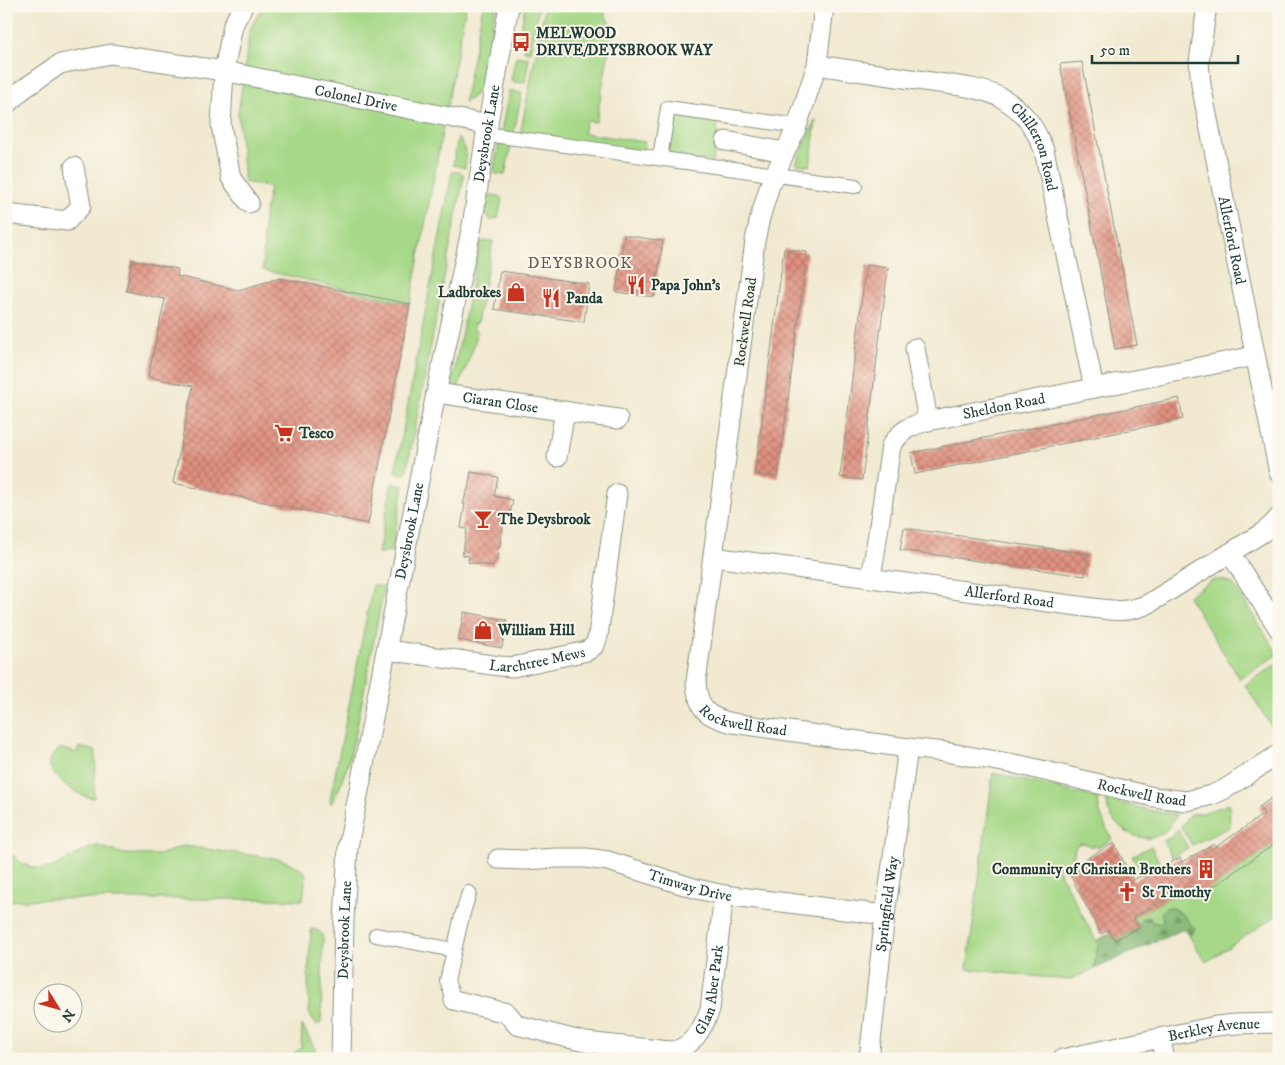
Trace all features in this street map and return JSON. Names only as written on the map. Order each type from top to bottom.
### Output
[{"type":"street","points":[[243,6],[233,25],[224,71],[221,125],[231,178],[249,203]]},
{"type":"street","name":"Deysbrook Lane","points":[[341,1059],[344,921],[348,849],[436,393],[472,226],[486,129],[509,6]]},
{"type":"street","name":"Rockwell Road","points":[[824,6],[817,65],[797,126],[774,174],[765,198],[755,242],[696,682],[697,696],[701,706],[709,714],[726,722],[945,752],[1020,765],[1154,797],[1186,802],[1212,795],[1225,789],[1279,754]]},
{"type":"street","name":"Allerford Road","points":[[1207,6],[1199,62],[1201,85],[1279,473]]},
{"type":"street","name":"Colonel Drive","points":[[6,105],[22,90],[60,64],[111,54],[224,71],[486,129]]},
{"type":"street","name":"Chillerton Road","points":[[817,65],[963,87],[989,93],[1003,98],[1018,109],[1028,120],[1037,133],[1044,150],[1094,388]]},
{"type":"street","points":[[660,158],[668,108],[797,126]]},
{"type":"street","points":[[486,129],[660,158],[855,186]]},
{"type":"street","points":[[726,141],[784,152]]},
{"type":"street","points":[[6,214],[67,221],[81,206],[74,167]]},
{"type":"street","points":[[915,348],[928,421]]},
{"type":"street","name":"Sheldon Road","points":[[871,578],[891,446],[902,432],[910,426],[1255,356]]},
{"type":"street","name":"Ciaran Close","points":[[436,393],[618,418]]},
{"type":"street","points":[[557,457],[566,411]]},
{"type":"street","name":"Larchtree Mews","points":[[387,650],[513,667],[587,651],[595,645],[598,636],[618,494]]},
{"type":"street","name":"Allerford Road","points":[[713,557],[1125,611],[1148,604],[1230,554],[1262,533],[1279,517]]},
{"type":"street","points":[[1230,554],[1279,629]]},
{"type":"street","name":"Springfield Way","points":[[875,1058],[885,914],[908,748]]},
{"type":"street","name":"Timway Drive","points":[[498,859],[586,858],[608,861],[697,889],[724,895],[885,914]]},
{"type":"street","points":[[454,1000],[447,981],[469,893]]},
{"type":"street","name":"Glan Aber Park","points":[[454,1000],[507,1013],[516,1025],[586,1042],[672,1051],[682,1048],[699,1031],[710,1009],[724,895]]},
{"type":"street","points":[[376,935],[454,950]]},
{"type":"street","name":"Berkley Avenue","points":[[1062,1059],[1216,1026],[1279,1023]]},
{"type":"street","points":[[1160,1038],[1165,1059]]},
{"type":"green space","points":[[263,6],[466,6],[410,304],[263,270],[264,216],[270,187],[244,182],[238,114],[250,29]]},
{"type":"green space","points":[[483,6],[496,6],[481,85],[475,95],[464,103]]},
{"type":"green space","points":[[525,6],[539,6],[530,52],[524,51],[527,34],[520,33]]},
{"type":"green space","points":[[545,6],[605,6],[604,13],[613,29],[596,122],[586,121],[583,133],[645,142],[643,152],[520,135]]},
{"type":"green space","points":[[516,56],[529,58],[525,82],[513,82],[511,79]]},
{"type":"green space","points":[[509,91],[522,93],[505,175],[493,173]]},
{"type":"green space","points":[[669,113],[719,118],[713,162],[664,156]]},
{"type":"green space","points":[[815,121],[810,166],[796,164]]},
{"type":"green space","points":[[458,138],[465,152],[465,168],[453,165]]},
{"type":"green space","points":[[452,172],[461,172],[464,175],[406,474],[395,472]]},
{"type":"green space","points":[[489,195],[499,196],[502,199],[498,219],[495,218],[491,221],[485,212]]},
{"type":"green space","points":[[493,241],[477,323],[474,324],[473,328],[476,331],[475,342],[457,390],[452,381],[479,247],[481,242]]},
{"type":"green space","points":[[392,483],[404,486],[391,552],[386,551],[383,554],[378,553]]},
{"type":"green space","points":[[1214,580],[1223,580],[1233,584],[1278,654],[1240,679],[1188,596]]},
{"type":"green space","points":[[373,585],[384,587],[348,764],[331,804],[330,800]]},
{"type":"green space","points":[[1279,662],[1279,738],[1245,685]]},
{"type":"green space","points":[[79,747],[96,751],[94,798],[72,790],[60,781],[50,767],[52,758],[61,748],[76,753]]},
{"type":"green space","points":[[993,773],[1098,798],[1104,824],[1112,839],[1097,848],[1095,845],[1091,847],[1084,843],[1079,844],[1075,848],[1074,856],[1070,858],[1072,860],[1057,868],[1098,944],[1094,969],[1069,980],[967,969]]},
{"type":"green space","points":[[1107,800],[1177,815],[1162,834],[1146,838],[1138,837],[1130,834],[1116,823],[1111,816]]},
{"type":"green space","points":[[1229,804],[1230,827],[1192,845],[1181,827],[1190,814],[1203,813]]},
{"type":"green space","points":[[1178,830],[1188,848],[1172,857],[1163,841],[1170,838]]},
{"type":"green space","points":[[1279,841],[1279,914],[1206,962],[1189,936],[1195,929],[1174,909],[1170,907],[1160,923],[1152,922],[1150,918],[1141,919],[1139,927],[1133,917],[1176,894],[1179,898],[1193,890],[1197,895],[1232,875]]},
{"type":"green space","points":[[6,843],[10,853],[22,864],[38,869],[51,868],[91,847],[98,846],[124,854],[159,855],[184,846],[279,859],[294,865],[306,873],[303,900],[45,899],[6,901]]},
{"type":"green space","points":[[1151,846],[1162,868],[1147,883],[1132,856]]},
{"type":"green space","points":[[1170,907],[1183,915],[1195,929],[1189,936],[1184,929],[1094,969],[1098,944],[1096,941],[1110,933],[1115,940],[1139,927],[1141,919],[1146,917],[1150,918],[1152,922],[1160,923],[1163,920],[1162,911]]},
{"type":"green space","points":[[311,929],[320,932],[323,940],[321,1023],[316,1025],[309,1013],[308,978]]},
{"type":"green space","points":[[302,1025],[315,1049],[314,1059],[287,1059],[301,1048]]},
{"type":"building","points":[[1082,62],[1137,345],[1115,349],[1060,64]]},
{"type":"building","points":[[624,235],[663,241],[654,297],[616,292]]},
{"type":"building","points":[[784,249],[807,252],[778,477],[755,474]]},
{"type":"building","name":"Tesco","points":[[132,260],[178,269],[177,276],[238,290],[280,278],[410,304],[368,524],[173,483],[193,386],[148,377],[165,299],[126,291]]},
{"type":"building","points":[[866,265],[888,268],[862,480],[840,477]]},
{"type":"building","points":[[500,271],[589,284],[584,322],[494,309]]},
{"type":"building","points":[[1179,398],[1183,419],[915,474],[911,453]]},
{"type":"building","name":"The Deysbrook","points":[[471,472],[498,477],[494,496],[513,500],[510,515],[501,513],[503,530],[500,536],[501,543],[497,550],[499,556],[492,566],[468,562],[469,556],[462,555],[467,529],[461,528],[465,504],[463,504]]},
{"type":"building","points":[[904,528],[1088,554],[1085,576],[900,550]]},
{"type":"building","name":"William Hill","points":[[464,612],[507,620],[502,648],[458,640]]},
{"type":"building","points":[[1279,793],[1279,841],[1232,875],[1196,896],[1191,886],[1133,917],[1139,927],[1115,940],[1108,930],[1101,934],[1067,869],[1114,843],[1133,880],[1180,858],[1182,862],[1214,844],[1216,847],[1264,814],[1259,807]]},
{"type":"place","name":"MELWOOD DRIVE/DEYSBROOK WAY","points":[[521,42]]},
{"type":"place","name":"Papa John's","points":[[636,285]]},
{"type":"place","name":"Ladbrokes","points":[[516,292]]},
{"type":"place","name":"Panda","points":[[551,298]]},
{"type":"place","name":"Tesco","points":[[284,433]]},
{"type":"place","name":"The Deysbrook","points":[[483,519]]},
{"type":"place","name":"William Hill","points":[[483,630]]},
{"type":"place","name":"Community of Christian Brothers","points":[[1206,869]]},
{"type":"place","name":"St Timothy","points":[[1127,892]]},
{"type":"district","name":"DEYSBROOK","points":[[580,262]]}]
